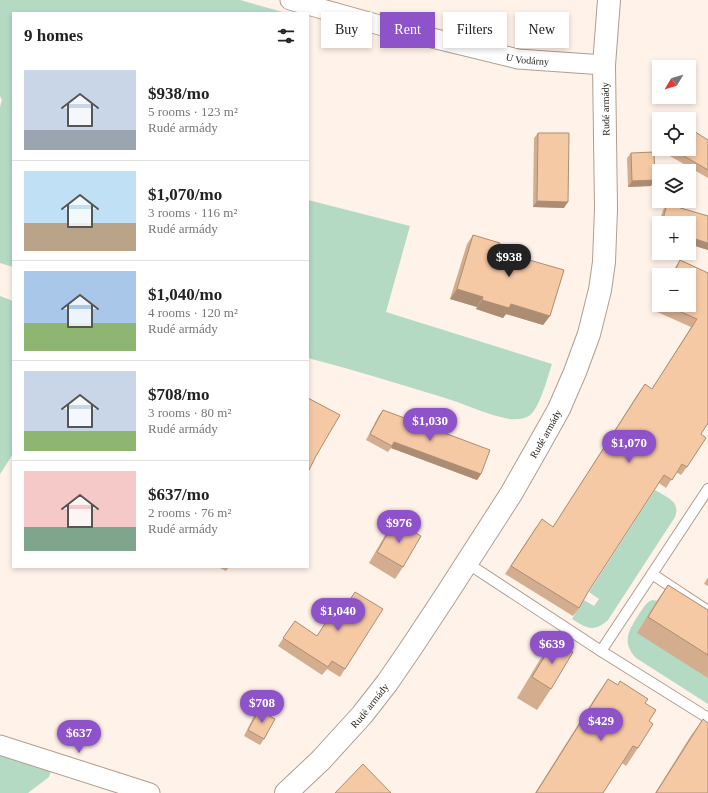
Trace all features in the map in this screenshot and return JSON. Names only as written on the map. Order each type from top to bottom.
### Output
[{"type":"main road","name":"Rudé armády","points":[[286,793],[326,755],[362,715],[391,677],[511,494],[559,409],[575,372],[589,334],[600,290],[604,262],[606,209],[604,65],[609,0]]},
{"type":"street","name":"U Vodárny","points":[[290,0],[383,26],[518,59],[604,65]]},
{"type":"street","points":[[0,745],[150,793]]},
{"type":"lane","points":[[601,650],[708,489]]},
{"type":"lane","points":[[467,563],[708,718]]},
{"type":"lane","points":[[652,574],[708,611]]},
{"type":"green space","points":[[0,0],[240,0],[282,12],[12,12],[12,267],[0,263],[0,107],[2,100],[0,96]]},
{"type":"green space","points":[[309,200],[410,226],[386,312],[552,364],[543,392],[533,413],[529,416],[517,419],[508,419],[359,372],[309,358]]},
{"type":"green space","points":[[0,296],[12,301],[12,456],[0,474]]},
{"type":"green space","points":[[655,490],[668,497],[674,503],[676,507],[675,517],[608,620],[594,628],[582,625],[572,619],[575,613],[584,600],[594,606],[599,599],[589,592]]},
{"type":"green space","points":[[652,600],[658,601],[708,676],[708,704],[636,658],[631,652],[628,641],[630,631],[644,606]]},
{"type":"green space","points":[[0,755],[51,770],[49,777],[28,793],[0,793]]},
{"type":"building","points":[[696,132],[708,140],[708,170],[684,156],[696,156]]},
{"type":"building","points":[[538,133],[569,133],[568,202],[537,201]]},
{"type":"building","points":[[652,152],[652,156],[654,156],[654,164],[652,164],[652,180],[632,181],[631,153]]},
{"type":"building","points":[[666,208],[681,208],[708,216],[708,243],[696,239],[696,216],[664,216]]},
{"type":"building","points":[[473,235],[500,243],[498,251],[564,270],[550,316],[511,304],[509,308],[482,300],[483,297],[457,289]]},
{"type":"building","points":[[680,260],[708,273],[708,423],[701,434],[706,438],[687,467],[682,464],[672,480],[664,475],[579,608],[511,566],[542,519],[553,527],[645,384],[652,389],[697,319],[681,312],[696,312],[696,268],[676,268]]},
{"type":"building","points":[[309,399],[340,415],[309,470]]},
{"type":"building","points":[[383,410],[490,450],[481,474],[394,442],[392,446],[370,434]]},
{"type":"building","points":[[395,521],[421,536],[403,567],[377,552]]},
{"type":"building","points":[[668,585],[708,610],[708,655],[648,617]]},
{"type":"building","points":[[355,592],[383,609],[345,669],[332,661],[328,667],[283,638],[295,621],[317,636],[339,602],[346,606]]},
{"type":"building","points":[[554,641],[573,652],[551,689],[532,677]]},
{"type":"building","points":[[608,679],[618,685],[620,681],[648,699],[645,703],[656,710],[649,721],[653,724],[638,748],[633,746],[603,793],[536,793]]},
{"type":"building","points":[[259,710],[275,719],[264,739],[248,730]]},
{"type":"building","points":[[703,719],[708,723],[708,793],[656,793]]},
{"type":"building","points":[[363,764],[391,793],[335,793]]}]
